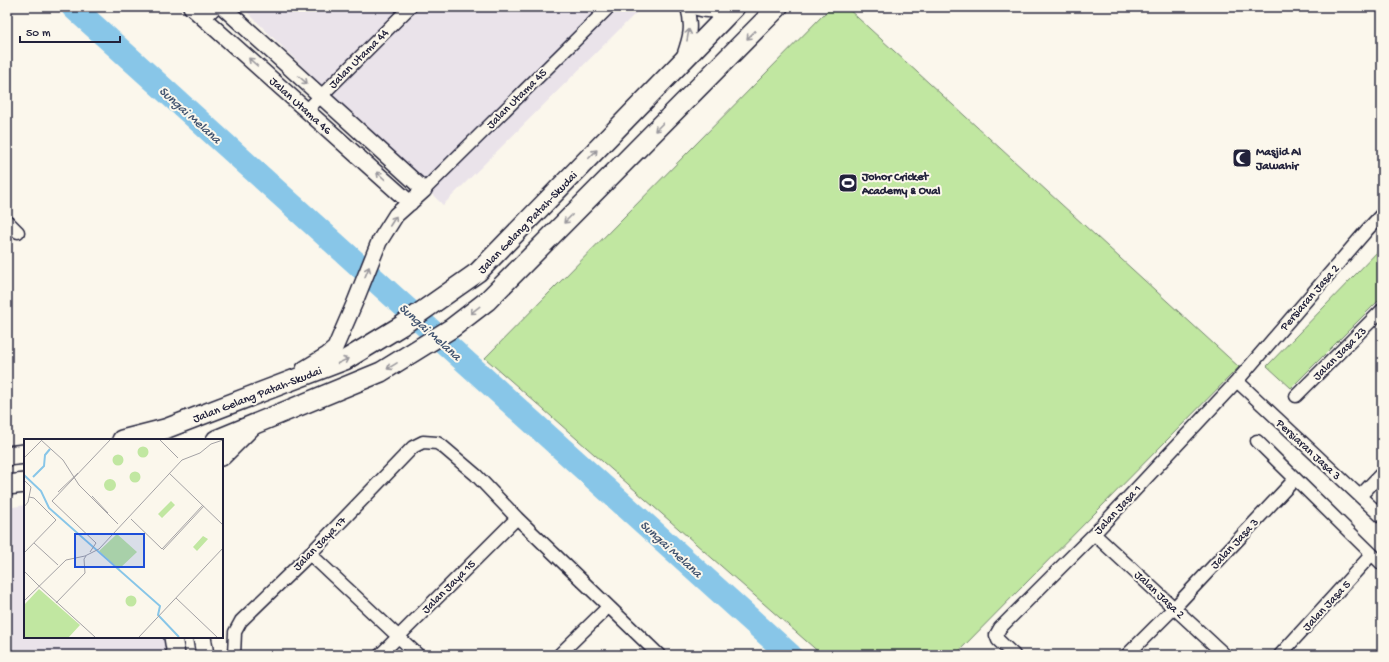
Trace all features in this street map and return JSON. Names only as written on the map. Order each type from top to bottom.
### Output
[{"type":"main road","name":"Jalan Gelang Patah-Skudai","points":[[126,439],[165,429],[345,360],[402,326],[478,272],[735,7]]},
{"type":"main road","points":[[218,439],[381,372],[452,328],[487,301],[778,7]]},
{"type":"main road","points":[[223,456],[256,423]]},
{"type":"main road","points":[[7,456],[24,454]]},
{"type":"main road","points":[[7,485],[24,482]]},
{"type":"main road","points":[[173,638],[176,655]]},
{"type":"main road","points":[[202,638],[206,655]]},
{"type":"street","name":"Jalan Utama 46","points":[[192,7],[410,202]]},
{"type":"street","points":[[204,19],[216,7]]},
{"type":"street","name":"Jalan Utama 46","points":[[222,7],[424,190]]},
{"type":"street","name":"Jalan Utama 44","points":[[307,110],[410,7]]},
{"type":"street","name":"Jalan Utama 45","points":[[424,190],[609,7]]},
{"type":"street","points":[[680,64],[688,40],[691,22],[687,7]]},
{"type":"street","points":[[691,7],[704,12],[725,7]]},
{"type":"street","points":[[276,387],[327,355],[334,348],[355,302],[379,242],[396,215],[424,190]]},
{"type":"street","name":"Persiaran Jasa 2","points":[[1237,381],[1382,214]]},
{"type":"street","points":[[7,221],[18,232]]},
{"type":"street","name":"Jalan Jasa 23","points":[[1296,396],[1382,310]]},
{"type":"street","name":"Persiaran Jasa 3","points":[[1237,381],[1382,517]]},
{"type":"street","name":"Jalan Jasa 1","points":[[1014,655],[998,640],[996,635],[1000,628],[1094,534],[1237,381]]},
{"type":"street","points":[[1257,441],[1382,564]]},
{"type":"street","name":"Jalan Jaya 17","points":[[234,655],[235,632],[241,621],[310,554],[413,447],[423,442],[432,442],[442,446],[476,475],[517,518]]},
{"type":"street","points":[[1360,496],[1382,473]]},
{"type":"street","name":"Jalan Jasa 3","points":[[1127,655],[1174,608],[1295,478]]},
{"type":"street","points":[[517,518],[659,655]]},
{"type":"street","name":"Jalan Jaya 15","points":[[380,655],[517,518]]},
{"type":"street","name":"Jalan Jasa 2","points":[[1094,534],[1224,655]]},
{"type":"street","points":[[310,554],[418,655]]},
{"type":"street","name":"Jalan Jasa 5","points":[[1280,655],[1372,554]]},
{"type":"street","points":[[559,655],[608,607]]},
{"type":"shaded area","points":[[242,7],[642,7],[443,205]]},
{"type":"shaded area","points":[[24,505],[24,638],[175,638],[177,655],[7,655],[7,508]]},
{"type":"green space","name":"Johor Cricket Academy & Oval","points":[[831,7],[846,7],[1239,367],[955,655],[822,655],[485,358]]},
{"type":"green space","points":[[1382,247],[1382,297],[1291,388],[1267,366]]},
{"type":"waterway","name":"Sungai Melana","points":[[73,7],[790,655]]},
{"type":"place","name":"Masjid Al Jawahir","points":[[1242,158]]},
{"type":"place","name":"Johor Cricket Academy & Oval","points":[[848,183]]}]
